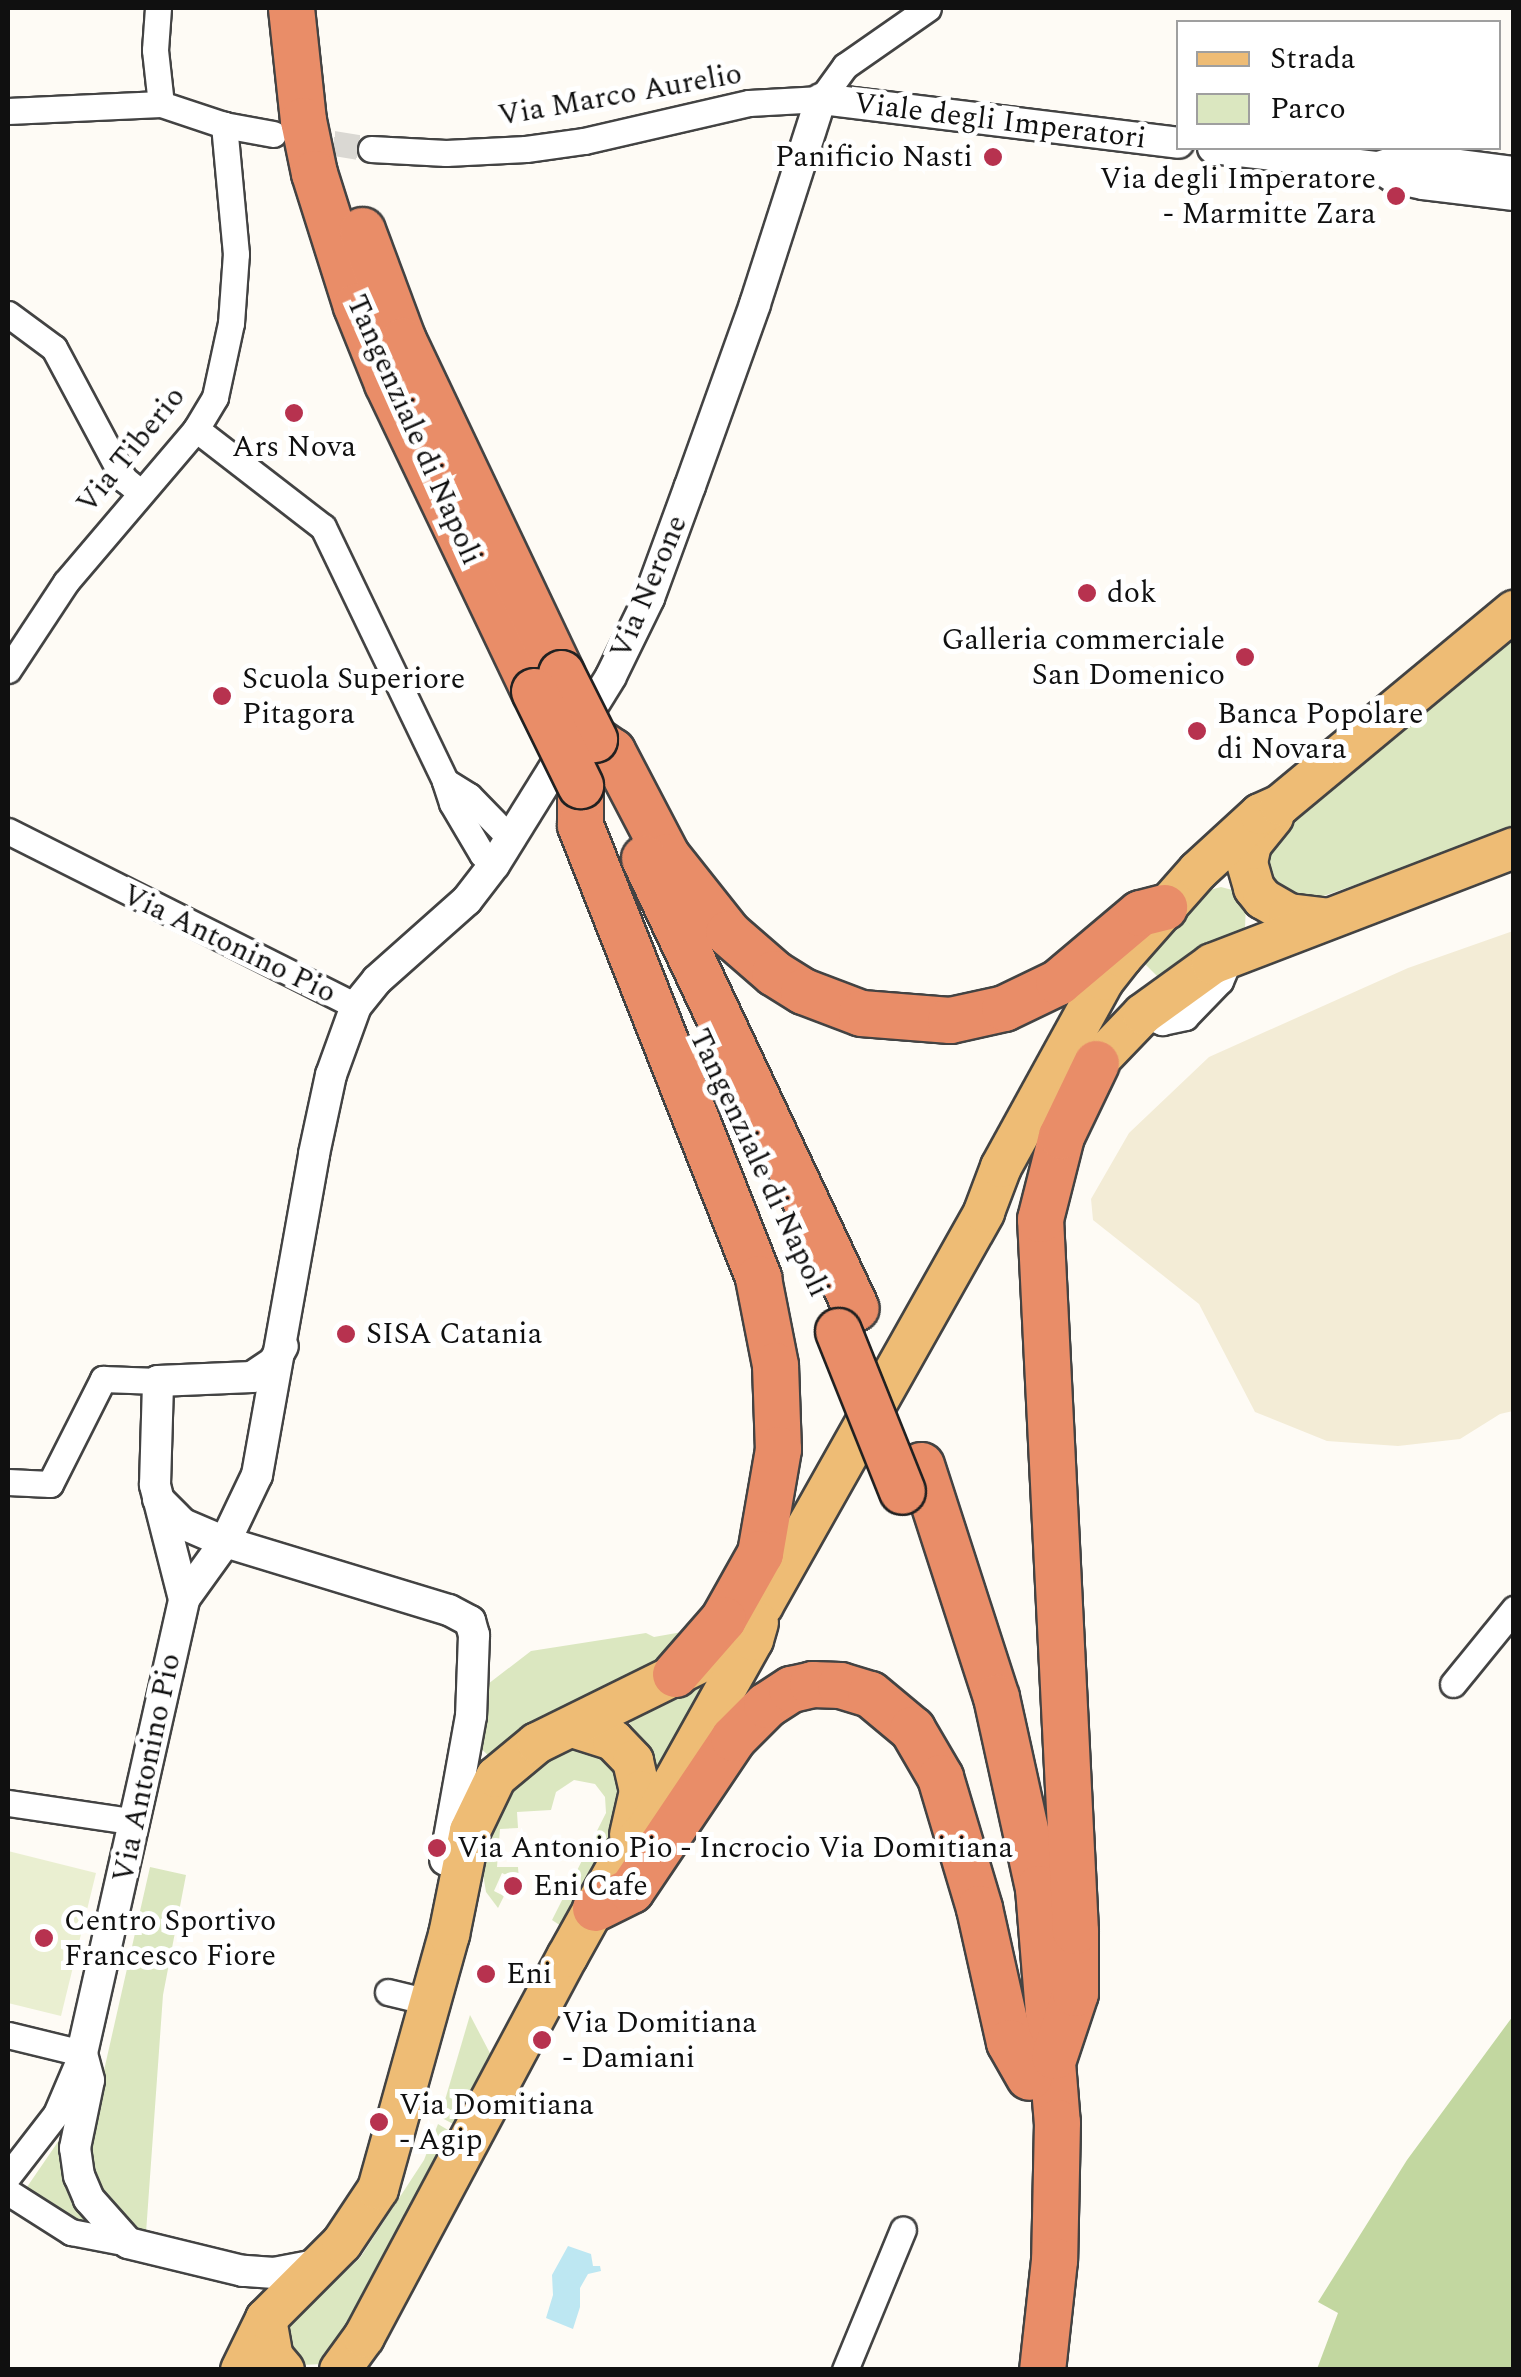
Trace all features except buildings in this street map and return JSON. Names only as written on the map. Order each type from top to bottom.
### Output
[{"type":"highway","name":"Tangenziale di Napoli","points":[[292,8],[303,120],[314,172],[356,306],[387,383],[548,682],[594,739],[603,774],[847,1320],[912,1478],[972,1702],[998,1820],[1042,2066],[1056,2206],[1042,2370]]},
{"type":"highway","name":"Tangenziale di Napoli","points":[[323,8],[326,61],[342,160],[376,272],[548,682],[580,785],[847,1320]]},
{"type":"highway","points":[[594,739],[612,752],[667,856],[728,933],[774,973],[804,991],[862,1013],[950,1020],[1004,1008],[1058,982],[1140,914],[1152,921]]},
{"type":"highway","points":[[580,785],[580,825],[758,1278],[775,1365],[778,1450],[760,1553],[724,1619],[675,1674]]},
{"type":"highway","points":[[595,1908],[631,1890],[733,1738],[781,1693],[812,1684],[840,1685],[870,1694],[912,1730],[940,1777],[979,1908],[1009,2042],[1042,2066],[1076,1993],[1040,1220],[1061,1136],[1096,1063]]},
{"type":"highway","name":"Tangenziale di Napoli","points":[[1016,2370],[1042,2066]]},
{"type":"main road","points":[[1327,919],[1273,906],[1263,899],[1249,876],[1251,844],[1280,805],[1514,612]]},
{"type":"main road","points":[[984,1212],[1000,1168],[1104,980],[1152,921],[1260,814],[1280,805]]},
{"type":"main road","points":[[340,2370],[360,2353],[625,1853],[648,1826],[753,1640],[763,1605],[984,1212],[1096,1063],[1230,957],[1514,848]]},
{"type":"main road","points":[[1152,921],[1139,970],[1164,1009]]},
{"type":"main road","points":[[241,2370],[266,2319],[321,2264],[364,2214],[378,2189],[449,1935],[470,1831],[484,1793],[522,1752],[721,1648],[763,1605]]},
{"type":"main road","points":[[572,1727],[613,1740],[633,1760],[640,1791],[625,1853]]},
{"type":"main road","points":[[266,2319],[272,2356],[284,2370]]},
{"type":"street","points":[[158,8],[155,50],[161,104]]},
{"type":"street","points":[[821,99],[846,66],[928,8]]},
{"type":"street","name":"Viale degli Imperatori","points":[[821,99],[1176,144]]},
{"type":"street","name":"Via Marco Aurelio","points":[[371,148],[446,153],[526,148],[584,140],[749,103],[821,99]]},
{"type":"street","name":"Via Nerone","points":[[356,1006],[377,980],[467,900],[494,865],[611,676],[649,598],[755,304],[821,99]]},
{"type":"street","points":[[8,111],[161,104],[224,124],[273,134]]},
{"type":"street","name":"Via Tiberio","points":[[8,670],[66,582],[196,429],[215,397],[231,323],[235,204],[224,124]]},
{"type":"street","points":[[1230,150],[1378,167],[1428,161],[1514,172]]},
{"type":"street","points":[[1378,167],[1395,178],[1422,184],[1514,195]]},
{"type":"street","points":[[8,314],[54,348],[124,479],[140,492]]},
{"type":"street","points":[[196,429],[324,528],[445,781],[452,804],[482,854],[494,865]]},
{"type":"street","points":[[445,781],[469,796],[510,839]]},
{"type":"street","name":"Via Antonino Pio","points":[[8,831],[356,1006],[331,1075],[317,1138],[278,1398],[245,1505],[225,1542],[184,1599],[82,2053],[56,2114],[8,2184]]},
{"type":"street","points":[[8,1482],[50,1484],[103,1379],[237,1379],[266,1369],[283,1345]]},
{"type":"street","points":[[237,1379],[278,1398]]},
{"type":"street","name":"Via Antonino Pio","points":[[158,1381],[158,1499],[184,1599]]},
{"type":"street","points":[[158,1499],[198,1518],[219,1517],[245,1505]]},
{"type":"street","points":[[158,1499],[183,1524],[225,1542],[449,1610],[470,1621],[474,1635],[471,1716],[432,1930],[428,2002],[388,1992]]},
{"type":"street","points":[[1453,1684],[1514,1609]]},
{"type":"street","points":[[8,1803],[136,1822]]},
{"type":"street","points":[[8,2035],[82,2053]]},
{"type":"street","name":"Via Antonino Pio","points":[[82,2053],[88,2080],[75,2148],[79,2176],[98,2214],[128,2243]]},
{"type":"street","points":[[8,2184],[71,2232],[244,2271],[274,2272],[321,2264]]},
{"type":"street","points":[[845,2370],[903,2229]]},
{"type":"shaded area","points":[[1513,931],[1513,1411],[1500,1414],[1460,1439],[1398,1446],[1327,1441],[1255,1412],[1199,1304],[1093,1220],[1091,1199],[1129,1133],[1209,1057],[1408,968]]},
{"type":"green space","points":[[1513,635],[1513,829],[1315,899],[1275,897],[1264,845]]},
{"type":"green space","points":[[1221,887],[1236,891],[1246,903],[1245,928],[1159,978],[1146,965],[1145,958],[1206,891]]},
{"type":"green space","points":[[682,1632],[664,1661],[490,1757],[477,1745],[480,1704],[488,1684],[531,1651],[646,1633],[654,1637]]},
{"type":"green space","points":[[716,1670],[655,1777],[628,1728],[632,1719]]},
{"type":"green space","points":[[582,1743],[620,1766],[620,1822],[564,1928],[552,1920],[606,1813],[605,1797],[595,1784],[574,1780],[556,1792],[551,1810],[517,1812],[518,1828],[500,1829],[497,1867],[518,1867],[519,1881],[502,1873],[494,1891],[504,1896],[498,1908],[486,1892],[480,1856],[491,1852],[492,1845],[483,1842],[500,1800],[538,1760]]},
{"type":"green space","name":"Centro Sportivo Francesco Fiore","points":[[8,1851],[96,1873],[61,2016],[8,2003]]},
{"type":"green space","points":[[150,1867],[186,1875],[163,1995],[146,2233],[129,2224],[99,2195],[86,2150]]},
{"type":"green space","points":[[470,2015],[493,2059],[457,2126],[440,2117]]},
{"type":"green space","points":[[1513,2016],[1513,2369],[1317,2369],[1338,2313],[1318,2302],[1407,2160]]},
{"type":"green space","points":[[438,2124],[453,2133],[350,2334],[324,2364],[301,2365],[291,2358],[286,2326],[360,2258],[424,2160]]},
{"type":"green space","points":[[64,2133],[70,2191],[92,2226],[70,2219],[27,2187]]},
{"type":"water","points":[[568,2246],[591,2254],[593,2266],[600,2266],[601,2271],[588,2274],[580,2288],[580,2307],[573,2329],[546,2318],[553,2295],[552,2275]]},
{"type":"tunnel","points":[[297,137],[371,149]]},
{"type":"place","name":"Panificio Nasti","points":[[993,157]]},
{"type":"place","name":"Via degli Imperatore - Marmitte Zara","points":[[1396,196]]},
{"type":"place","name":"Ars Nova","points":[[294,413]]},
{"type":"place","name":"dok","points":[[1087,593]]},
{"type":"place","name":"Galleria commerciale San Domenico","points":[[1245,657]]},
{"type":"place","name":"Scuola Superiore Pitagora","points":[[222,696]]},
{"type":"place","name":"Banca Popolare di Novara","points":[[1197,731]]},
{"type":"place","name":"SISA Catania","points":[[346,1334]]},
{"type":"place","name":"Via Antonio Pio - Incrocio Via Domitiana","points":[[437,1848]]},
{"type":"place","name":"Eni Cafe","points":[[513,1886]]},
{"type":"place","name":"Centro Sportivo Francesco Fiore","points":[[44,1938]]},
{"type":"place","name":"Eni","points":[[486,1974]]},
{"type":"place","name":"Via Domitiana - Damiani","points":[[542,2040]]},
{"type":"place","name":"Via Domitiana - Agip","points":[[379,2122]]}]
